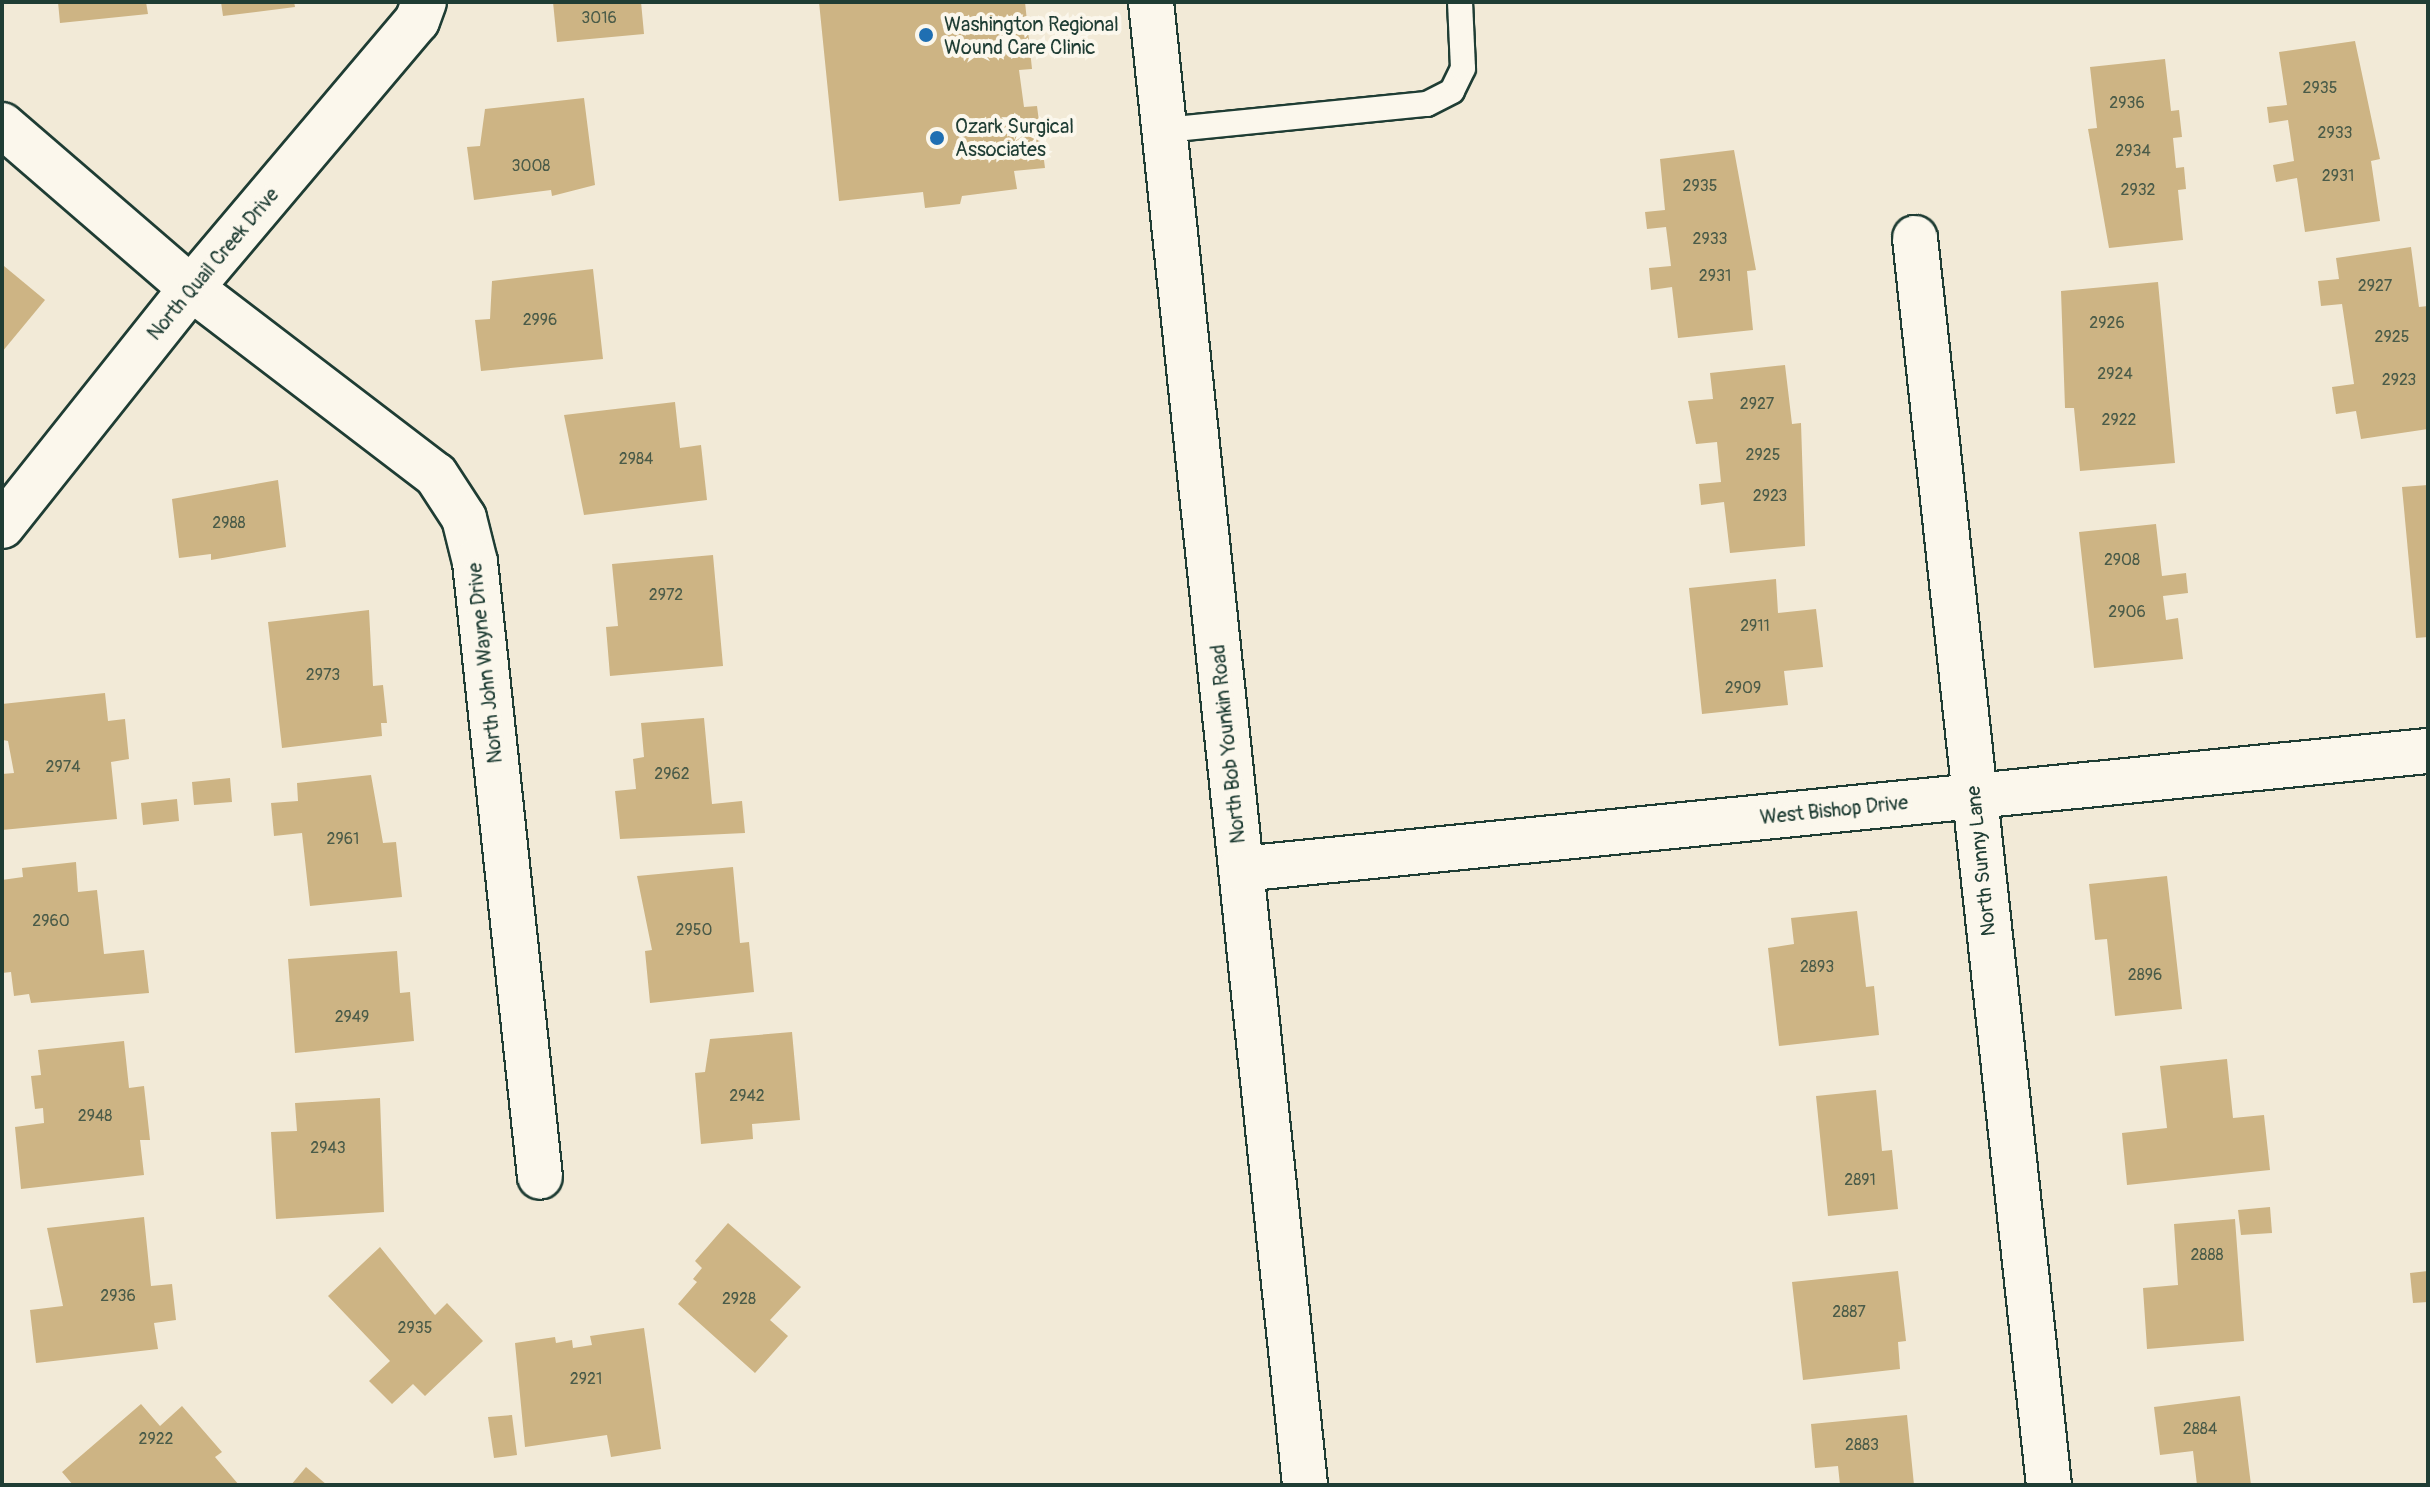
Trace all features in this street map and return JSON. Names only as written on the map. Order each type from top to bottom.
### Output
[{"type":"street","name":"North Quail Creek Drive","points":[[2,526],[191,288],[417,21],[424,2]]},
{"type":"street","name":"North Bob Younkin Road","points":[[1151,2],[1305,1485]]},
{"type":"street","name":"North John Wayne Drive","points":[[2,125],[191,288],[436,475],[464,518],[477,577],[540,1177]]},
{"type":"street","name":"North Sunny Lane","points":[[1915,238],[2049,1485]]},
{"type":"street","name":"West Bishop Drive","points":[[1241,869],[2428,751]]},
{"type":"lane","points":[[1165,130],[1427,104],[1452,91],[1463,68],[1460,2]]},
{"type":"building","points":[[58,2],[146,2],[148,14],[60,23]]},
{"type":"building","points":[[221,2],[294,2],[295,7],[223,16]]},
{"type":"building","points":[[553,2],[641,2],[644,34],[557,42]]},
{"type":"building","points":[[819,2],[1025,2],[1032,69],[1019,70],[1024,107],[1037,106],[1045,168],[1014,171],[1017,189],[962,196],[960,204],[925,208],[923,192],[839,201]]},
{"type":"building","points":[[2355,41],[2380,159],[2371,161],[2380,221],[2305,232],[2297,178],[2276,182],[2273,165],[2294,161],[2288,120],[2269,123],[2267,107],[2287,105],[2279,52]]},
{"type":"building","points":[[2165,59],[2171,111],[2179,110],[2182,137],[2173,138],[2176,168],[2184,167],[2186,189],[2178,190],[2183,240],[2109,248],[2088,129],[2097,128],[2090,67]]},
{"type":"building","points":[[584,98],[595,185],[552,196],[551,190],[474,200],[467,147],[480,146],[485,109]]},
{"type":"building","points":[[1734,150],[1756,270],[1747,271],[1753,330],[1678,338],[1672,287],[1651,290],[1649,268],[1671,266],[1666,227],[1647,229],[1645,212],[1665,210],[1660,159]]},
{"type":"building","points":[[2411,247],[2419,307],[2428,306],[2428,429],[2361,439],[2356,411],[2336,414],[2332,387],[2354,384],[2342,304],[2321,306],[2318,281],[2339,279],[2336,258]]},
{"type":"building","points":[[4,266],[45,300],[2,352],[2,268]]},
{"type":"building","points":[[593,269],[603,359],[481,371],[475,320],[490,319],[492,281]]},
{"type":"building","points":[[2158,282],[2175,463],[2080,471],[2074,408],[2065,408],[2061,291]]},
{"type":"building","points":[[1785,365],[1792,424],[1801,423],[1805,546],[1730,553],[1724,502],[1701,505],[1699,484],[1721,482],[1717,442],[1696,444],[1688,401],[1713,399],[1710,373]]},
{"type":"building","points":[[675,402],[680,448],[701,445],[707,500],[584,515],[564,415]]},
{"type":"building","points":[[278,480],[286,547],[211,560],[211,554],[179,558],[172,499]]},
{"type":"building","points":[[2428,485],[2428,637],[2416,638],[2402,487]]},
{"type":"building","points":[[2156,524],[2162,576],[2186,573],[2188,593],[2163,596],[2166,620],[2178,618],[2183,659],[2094,668],[2079,532]]},
{"type":"building","points":[[713,555],[723,666],[610,676],[606,627],[618,626],[612,564]]},
{"type":"building","points":[[1776,579],[1778,613],[1816,609],[1823,667],[1784,671],[1788,705],[1702,714],[1689,588]]},
{"type":"building","points":[[369,610],[373,686],[383,685],[387,723],[381,723],[382,736],[282,748],[268,622]]},
{"type":"building","points":[[105,693],[108,721],[125,719],[129,759],[111,762],[117,819],[2,830],[2,774],[14,773],[8,741],[3,740],[2,704]]},
{"type":"building","points":[[704,718],[712,804],[742,801],[745,833],[620,839],[615,791],[636,789],[633,759],[644,757],[641,723]]},
{"type":"building","points":[[371,775],[383,843],[396,842],[402,897],[310,906],[302,833],[274,836],[271,803],[298,801],[297,783]]},
{"type":"building","points":[[230,778],[232,802],[194,805],[192,782]]},
{"type":"building","points":[[177,799],[179,821],[143,825],[141,803]]},
{"type":"building","points":[[76,862],[78,892],[97,890],[104,954],[144,950],[149,993],[31,1003],[29,994],[14,996],[11,972],[2,973],[2,880],[23,877],[22,868]]},
{"type":"building","points":[[733,867],[740,943],[749,942],[754,992],[650,1003],[645,951],[652,950],[637,876]]},
{"type":"building","points":[[2167,876],[2182,1009],[2115,1016],[2107,939],[2095,940],[2089,884]]},
{"type":"building","points":[[1857,911],[1866,987],[1874,986],[1879,1035],[1779,1046],[1768,948],[1794,944],[1791,918]]},
{"type":"building","points":[[397,951],[400,993],[410,992],[414,1041],[295,1053],[288,959]]},
{"type":"building","points":[[792,1032],[800,1120],[752,1124],[753,1139],[701,1144],[695,1073],[705,1072],[710,1039]]},
{"type":"building","points":[[124,1041],[129,1088],[144,1086],[150,1140],[140,1140],[144,1175],[21,1189],[15,1127],[44,1123],[43,1108],[35,1109],[31,1076],[41,1075],[38,1050]]},
{"type":"building","points":[[2227,1059],[2233,1118],[2264,1115],[2270,1170],[2127,1185],[2122,1133],[2167,1128],[2160,1066]]},
{"type":"building","points":[[1876,1090],[1882,1151],[1892,1150],[1898,1209],[1828,1216],[1816,1096]]},
{"type":"building","points":[[380,1098],[384,1212],[276,1219],[271,1132],[297,1131],[295,1103]]},
{"type":"building","points":[[2270,1207],[2272,1233],[2241,1235],[2238,1210]]},
{"type":"building","points":[[144,1217],[151,1286],[172,1284],[176,1320],[154,1323],[158,1349],[36,1363],[30,1310],[63,1306],[47,1228]]},
{"type":"building","points":[[2235,1219],[2244,1341],[2147,1349],[2143,1288],[2178,1285],[2174,1224]]},
{"type":"building","points":[[728,1223],[801,1287],[770,1320],[788,1336],[755,1373],[678,1304],[697,1282],[693,1279],[702,1268],[695,1261]]},
{"type":"building","points":[[380,1247],[435,1315],[447,1303],[483,1341],[425,1396],[413,1384],[392,1404],[369,1381],[390,1361],[328,1296]]},
{"type":"building","points":[[1898,1271],[1906,1341],[1898,1342],[1900,1369],[1803,1380],[1792,1282]]},
{"type":"building","points":[[2428,1271],[2428,1302],[2413,1303],[2410,1273]]},
{"type":"building","points":[[644,1328],[661,1449],[611,1457],[607,1435],[525,1447],[515,1343],[555,1337],[556,1343],[572,1340],[573,1348],[592,1345],[590,1336]]},
{"type":"building","points":[[2240,1396],[2251,1485],[2197,1485],[2193,1451],[2160,1455],[2154,1407]]},
{"type":"building","points":[[141,1404],[160,1426],[182,1406],[222,1452],[215,1457],[239,1485],[73,1485],[62,1472]]},
{"type":"building","points":[[512,1415],[517,1455],[494,1458],[488,1417]]},
{"type":"building","points":[[1907,1415],[1914,1485],[1840,1485],[1838,1466],[1815,1468],[1811,1424]]},
{"type":"building","points":[[306,1467],[327,1485],[291,1485]]},
{"type":"place","name":"Washington Regional Wound Care Clinic","points":[[926,35]]},
{"type":"place","name":"Ozark Surgical Associates","points":[[937,138]]}]
